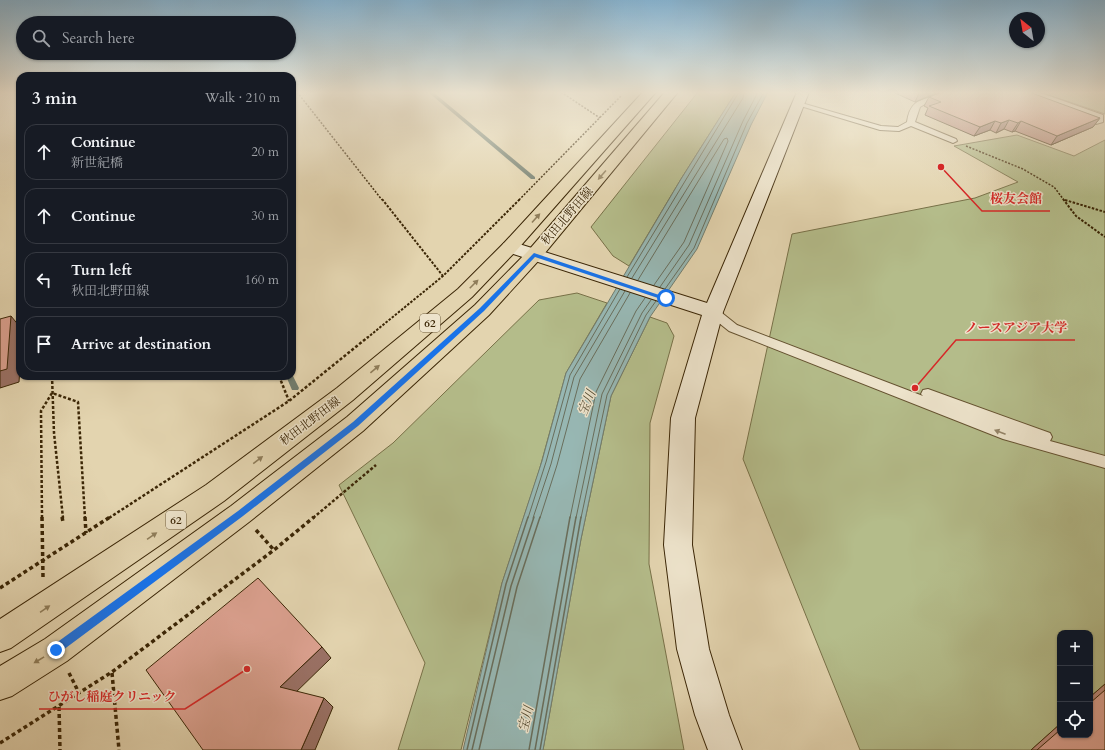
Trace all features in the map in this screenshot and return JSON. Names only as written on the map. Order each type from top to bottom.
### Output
[{"type":"main road","name":"秋田北野田線","points":[[0,637],[43,610],[215,493],[345,394],[465,293],[510,247],[618,127]]},
{"type":"main road","name":"秋田北野田線","points":[[0,684],[56,650],[240,514],[355,424],[482,310],[534,255],[642,127]]},
{"type":"street","points":[[725,750],[712,715],[693,649],[678,544],[682,418],[714,312],[788,127]]},
{"type":"street","points":[[510,247],[666,298],[714,312]]},
{"type":"lane","points":[[877,127],[899,129],[903,127]]},
{"type":"lane","points":[[921,127],[953,141]]},
{"type":"lane","points":[[714,312],[1044,437],[1105,453]]},
{"type":"lane","points":[[714,312],[733,328],[1008,435],[1105,462]]},
{"type":"path","points":[[325,127],[444,276]]},
{"type":"path","points":[[0,588],[289,401],[444,276],[591,127]]},
{"type":"path","points":[[953,141],[1023,169],[1054,187],[1076,216],[1105,237]]},
{"type":"path","points":[[1064,200],[1105,212]]},
{"type":"path","points":[[52,380],[54,433],[63,522]]},
{"type":"path","points":[[280,380],[289,401]]},
{"type":"path","points":[[43,610],[41,411],[52,394]]},
{"type":"path","points":[[52,394],[78,402],[86,533]]},
{"type":"path","points":[[0,743],[112,672],[274,550],[376,465]]},
{"type":"path","points":[[112,672],[119,750]]},
{"type":"path","points":[[59,706],[60,750]]},
{"type":"green space","points":[[670,127],[714,127],[629,266],[613,256],[591,227]]},
{"type":"green space","points":[[1017,135],[1074,156],[1105,140],[1105,684],[1093,694],[1093,630],[1057,630],[1057,727],[1031,750],[860,750],[743,459],[792,234],[975,198],[1018,182],[954,146]]},
{"type":"green space","points":[[577,293],[607,303],[566,373],[539,471],[502,583],[461,750],[398,750],[425,663],[339,485],[393,443],[539,300]]},
{"type":"green space","points":[[650,317],[667,323],[674,336],[650,423],[649,564],[684,750],[543,750],[581,539],[611,396]]},
{"type":"water","name":"宝川","points":[[714,127],[750,127],[697,249],[650,317],[611,396],[581,539],[543,750],[463,750],[502,583],[542,461],[566,373],[681,179]]},
{"type":"building","points":[[1035,127],[1078,127],[1057,136]]},
{"type":"building","points":[[11,316],[7,369],[0,371],[0,319]]},
{"type":"building","points":[[258,578],[322,647],[280,687],[324,698],[301,750],[203,750],[146,670]]},
{"type":"building","points":[[1105,690],[1105,750],[1037,750],[1057,733],[1057,738],[1093,738],[1093,700]]},
{"type":"waterway","points":[[472,127],[533,178]]},
{"type":"waterway","points":[[292,380],[295,388]]},
{"type":"place","name":"桜友会館","points":[[941,167]]},
{"type":"place","name":"ノースアジア大学","points":[[915,388]]},
{"type":"place","name":"ひがし稲庭クリニック","points":[[247,669]]},
{"type":"route","points":[[56,650],[240,514],[355,424],[482,310],[534,255],[666,298]]}]
